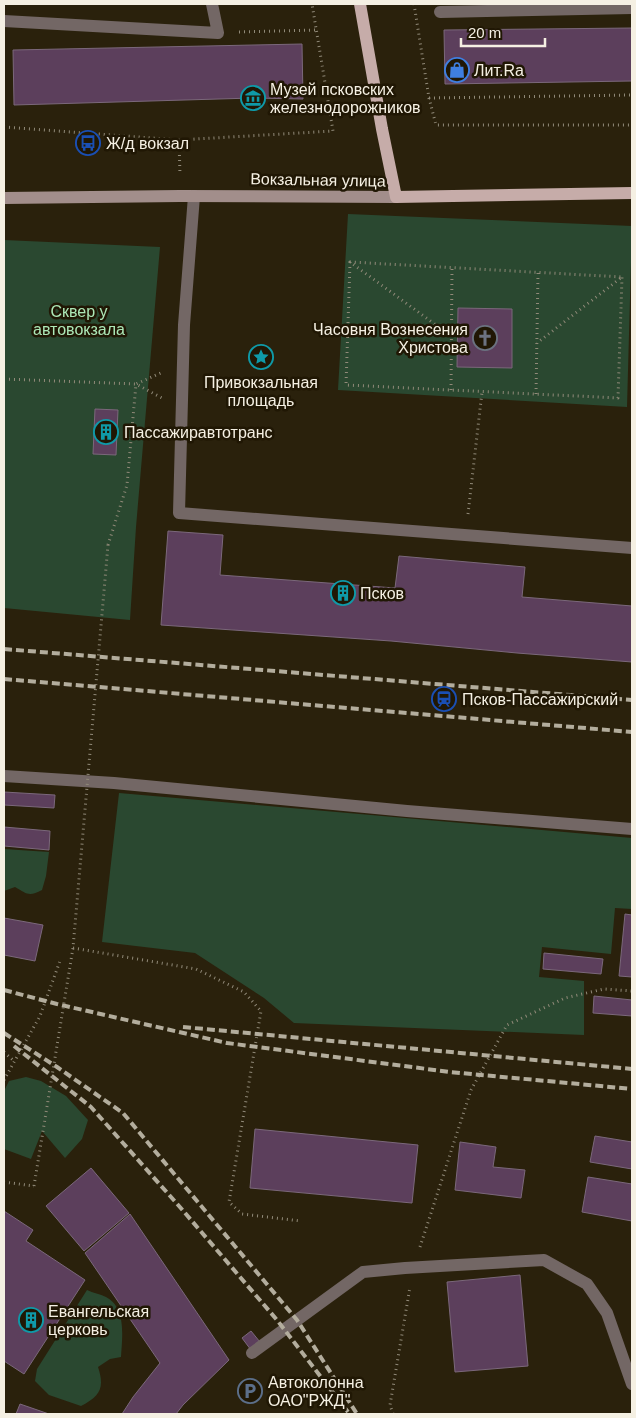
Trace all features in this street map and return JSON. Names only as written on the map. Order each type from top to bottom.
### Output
[{"type":"main road","points":[[360,4],[396,197]]},
{"type":"main road","name":"Вокзальная улица","points":[[4,198],[194,196],[396,197],[632,193]]},
{"type":"lane","points":[[4,21],[218,33],[212,4]]},
{"type":"lane","points":[[440,12],[495,7],[632,8]]},
{"type":"lane","points":[[194,196],[184,325],[178,513],[632,548]]},
{"type":"lane","points":[[4,776],[114,783],[407,811],[632,829]]},
{"type":"lane","points":[[252,1353],[364,1272],[413,1267],[544,1260],[587,1284],[607,1313],[632,1384]]},
{"type":"path","points":[[4,127],[178,140],[333,131],[312,4]]},
{"type":"path","points":[[414,4],[429,98],[436,125],[632,125]]},
{"type":"path","points":[[218,33],[316,30]]},
{"type":"path","points":[[429,98],[632,95]]},
{"type":"path","points":[[350,262],[622,277]]},
{"type":"path","points":[[350,262],[451,336]]},
{"type":"path","points":[[350,262],[346,384],[482,392],[618,398],[622,277]]},
{"type":"path","points":[[451,390],[452,268]]},
{"type":"path","points":[[536,394],[538,273]]},
{"type":"path","points":[[537,343],[622,277]]},
{"type":"path","points":[[4,379],[136,384],[164,399]]},
{"type":"path","points":[[4,1182],[34,1186],[73,948],[108,545],[127,484],[136,384]]},
{"type":"path","points":[[466,535],[482,392]]},
{"type":"path","points":[[73,948],[196,969],[244,992],[260,1011],[229,1202],[242,1214],[301,1221]]},
{"type":"path","points":[[4,1080],[40,1016],[60,961]]},
{"type":"path","points":[[393,1414],[390,1405],[413,1267],[471,1090],[507,1025],[565,998],[604,989],[632,992]]},
{"type":"path","points":[[4,1052],[14,1061]]},
{"type":"green space","points":[[348,214],[632,226],[627,407],[338,390]]},
{"type":"green space","name":"Сквер у автовокзала","points":[[4,240],[160,247],[130,620],[4,608]]},
{"type":"green space","points":[[119,793],[632,838],[632,909],[615,908],[611,954],[542,947],[539,977],[584,981],[584,1035],[294,1023],[264,998],[195,953],[102,942]]},
{"type":"green space","points":[[4,849],[49,852],[42,890],[28,894],[15,887],[4,891]]},
{"type":"green space","points":[[26,1077],[41,1081],[66,1096],[88,1120],[82,1139],[65,1158],[42,1131],[31,1159],[4,1149],[4,1091],[9,1081]]},
{"type":"green space","points":[[87,1290],[106,1297],[113,1302],[122,1324],[122,1341],[121,1357],[110,1359],[98,1367],[101,1381],[99,1391],[93,1399],[81,1406],[49,1395],[35,1381],[37,1369]]},
{"type":"building","points":[[632,28],[632,81],[445,84],[444,30]]},
{"type":"building","points":[[302,44],[303,99],[253,98],[14,105],[13,50]]},
{"type":"building","name":"Часовня Вознесения Христова","points":[[458,308],[512,309],[512,368],[457,367]]},
{"type":"building","name":"Пассажиравтотранс","points":[[95,409],[118,410],[116,455],[93,454]]},
{"type":"building","name":"Псков","points":[[168,531],[223,535],[220,575],[395,588],[399,556],[525,567],[522,597],[632,606],[632,662],[391,641],[161,625]]},
{"type":"building","points":[[4,792],[55,795],[54,808],[4,805]]},
{"type":"building","points":[[4,827],[50,831],[49,850],[4,846]]},
{"type":"building","points":[[625,914],[632,915],[632,977],[619,976]]},
{"type":"building","points":[[4,918],[43,925],[35,961],[4,955]]},
{"type":"building","points":[[544,953],[603,959],[601,974],[543,969]]},
{"type":"building","points":[[594,996],[632,1000],[632,1016],[593,1013]]},
{"type":"building","points":[[255,1129],[418,1145],[412,1203],[250,1188]]},
{"type":"building","points":[[595,1136],[632,1142],[632,1169],[590,1162]]},
{"type":"building","points":[[460,1142],[496,1147],[493,1167],[525,1170],[521,1198],[455,1190]]},
{"type":"building","points":[[91,1168],[129,1213],[84,1251],[46,1206]]},
{"type":"building","points":[[588,1177],[632,1184],[632,1221],[582,1212]]},
{"type":"building","name":"Евангельская церковь","points":[[4,1211],[33,1230],[26,1241],[85,1280],[24,1374],[4,1361]]},
{"type":"building","points":[[130,1214],[229,1360],[176,1414],[122,1414],[160,1363],[85,1253]]},
{"type":"building","points":[[520,1275],[528,1366],[455,1372],[447,1282]]},
{"type":"building","points":[[251,1331],[260,1342],[251,1350],[242,1338]]},
{"type":"building","points":[[20,1404],[49,1414],[16,1414]]},
{"type":"railway","points":[[4,649],[632,700]]},
{"type":"railway","points":[[4,679],[632,732]]},
{"type":"railway","points":[[4,990],[227,1043],[450,1072],[632,1089]]},
{"type":"railway","points":[[183,1027],[632,1069]]},
{"type":"railway","points":[[4,1033],[123,1113],[297,1320],[357,1414]]},
{"type":"railway","points":[[14,1046],[91,1107],[277,1320],[348,1412]]},
{"type":"place","name":"Лит.Ra","points":[[457,70]]},
{"type":"place","name":"Музей псковских железнодорожников","points":[[253,98]]},
{"type":"place","name":"Ж/д вокзал","points":[[88,143]]},
{"type":"place","name":"Часовня Вознесения Христова","points":[[485,338]]},
{"type":"place","name":"Привокзальная площадь","points":[[261,357]]},
{"type":"place","name":"Пассажиравтотранс","points":[[106,432]]},
{"type":"place","name":"Псков","points":[[343,593]]},
{"type":"place","name":"Псков-Пассажирский","points":[[444,699]]},
{"type":"place","name":"Евангельская церковь","points":[[31,1320]]},
{"type":"place","name":"Автоколонна ОАО\"РЖД\"","points":[[250,1391]]}]
